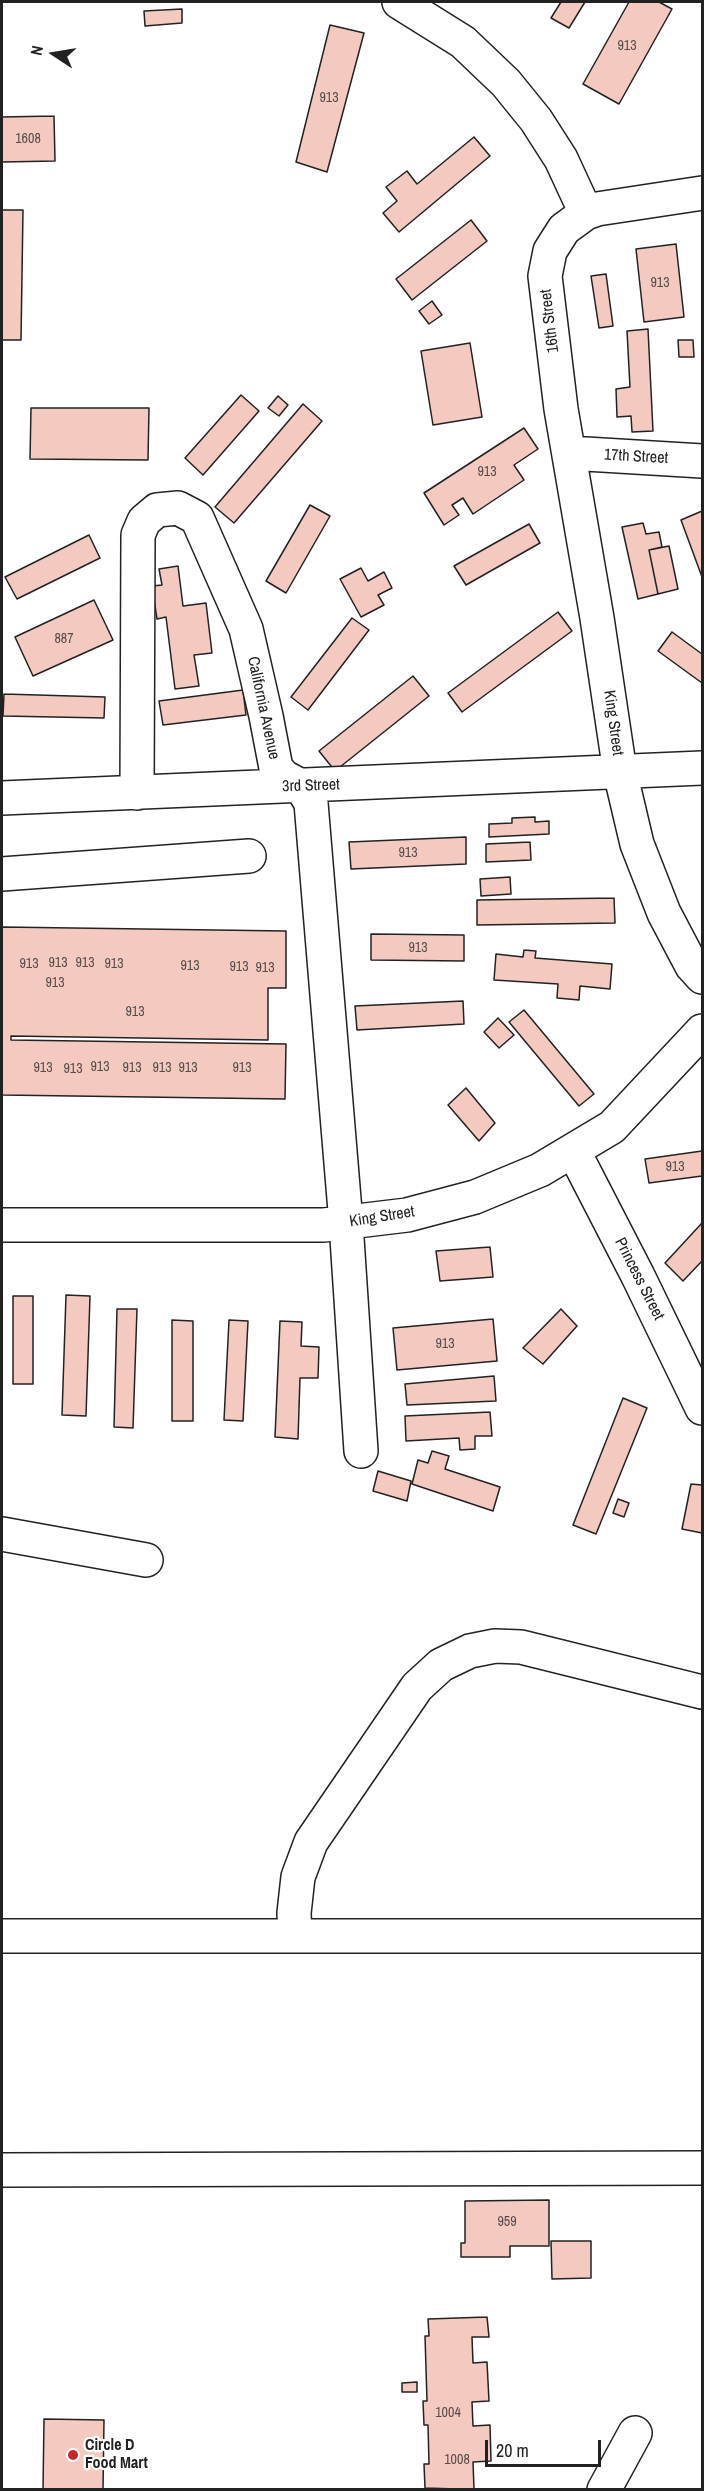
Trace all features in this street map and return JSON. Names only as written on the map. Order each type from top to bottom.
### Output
[{"type":"street","points":[[399,2],[463,42],[506,83],[536,120],[561,159],[586,213]]},
{"type":"street","name":"16th Street","points":[[569,453],[545,276],[550,251],[564,229],[586,213],[597,209],[702,193]]},
{"type":"street","name":"17th Street","points":[[569,453],[702,461]]},
{"type":"street","name":"King Street","points":[[569,453],[620,772],[637,844],[664,913],[692,966],[702,977]]},
{"type":"street","name":"California Avenue","points":[[137,793],[138,535],[144,521],[157,510],[178,508],[197,518],[246,629],[276,768],[284,777],[301,786]]},
{"type":"street","points":[[620,772],[702,768]]},
{"type":"street","name":"3rd Street","points":[[2,798],[620,772]]},
{"type":"street","points":[[301,786],[311,803],[361,1451]]},
{"type":"street","points":[[2,874],[249,856]]},
{"type":"street","name":"King Street","points":[[2,1225],[345,1223],[407,1215],[475,1197],[540,1170],[574,1152],[612,1127],[702,1031]]},
{"type":"street","name":"Princess Street","points":[[574,1152],[702,1408]]},
{"type":"street","points":[[2,1534],[146,1560]]},
{"type":"street","points":[[295,1936],[294,1913],[298,1877],[311,1842],[417,1687],[441,1665],[470,1651],[495,1646],[521,1647],[702,1692]]},
{"type":"street","points":[[2,1936],[702,1936]]},
{"type":"street","points":[[2,2170],[702,2168]]},
{"type":"street","points":[[604,2490],[635,2433]]},
{"type":"building","points":[[561,2],[585,2],[569,28],[551,18]]},
{"type":"building","points":[[629,2],[659,2],[672,9],[619,104],[583,84]]},
{"type":"building","points":[[182,9],[182,23],[145,26],[144,11]]},
{"type":"building","points":[[330,25],[364,33],[327,172],[296,162]]},
{"type":"building","points":[[54,116],[55,161],[2,162],[2,117]]},
{"type":"building","points":[[474,137],[490,156],[399,232],[383,213],[397,201],[386,187],[407,171],[417,184]]},
{"type":"building","points":[[2,210],[23,210],[21,340],[2,340]]},
{"type":"building","points":[[471,220],[487,241],[412,300],[396,279]]},
{"type":"building","points":[[676,244],[684,317],[644,322],[636,249]]},
{"type":"building","points":[[606,274],[613,326],[599,328],[591,276]]},
{"type":"building","points":[[432,301],[442,315],[429,324],[419,311]]},
{"type":"building","points":[[648,329],[653,431],[632,432],[631,416],[617,417],[616,389],[630,387],[627,331]]},
{"type":"building","points":[[678,340],[693,340],[694,357],[679,357]]},
{"type":"building","points":[[470,343],[482,417],[433,425],[421,351]]},
{"type":"building","points":[[241,395],[259,411],[203,475],[185,458]]},
{"type":"building","points":[[278,396],[288,405],[279,416],[268,408]]},
{"type":"building","points":[[303,404],[322,421],[234,523],[215,507]]},
{"type":"building","points":[[31,408],[149,408],[148,460],[30,459]]},
{"type":"building","points":[[524,428],[538,449],[514,465],[524,480],[473,514],[463,498],[452,505],[459,515],[444,525],[424,493]]},
{"type":"building","points":[[310,505],[330,516],[286,593],[266,581]]},
{"type":"building","points":[[702,511],[702,577],[681,520]]},
{"type":"building","points":[[643,523],[646,534],[659,532],[662,547],[649,550],[658,594],[638,599],[622,527]]},
{"type":"building","points":[[529,524],[540,543],[466,585],[454,566]]},
{"type":"building","points":[[89,535],[100,558],[17,599],[5,577]]},
{"type":"building","points":[[669,546],[678,589],[658,594],[649,550]]},
{"type":"building","points":[[178,566],[183,606],[206,603],[212,653],[194,655],[199,686],[175,689],[166,617],[157,619],[152,586],[162,585],[159,569]]},
{"type":"building","points":[[361,568],[368,581],[384,572],[392,588],[378,595],[384,605],[361,617],[340,579]]},
{"type":"building","points":[[94,600],[113,640],[33,676],[15,637]]},
{"type":"building","points":[[558,612],[572,631],[462,712],[448,693]]},
{"type":"building","points":[[352,618],[369,630],[308,710],[291,697]]},
{"type":"building","points":[[672,632],[702,654],[702,683],[658,651]]},
{"type":"building","points":[[413,676],[429,696],[335,771],[319,751]]},
{"type":"building","points":[[243,690],[246,715],[163,725],[159,701]]},
{"type":"building","points":[[4,694],[105,697],[104,718],[3,716]]},
{"type":"building","points":[[535,817],[535,822],[549,821],[549,834],[489,837],[489,824],[512,823],[512,818]]},
{"type":"building","points":[[466,837],[466,864],[351,869],[349,842]]},
{"type":"building","points":[[530,842],[531,860],[486,862],[486,844]]},
{"type":"building","points":[[510,877],[511,894],[481,896],[480,879]]},
{"type":"building","points":[[614,898],[615,923],[477,925],[477,900]]},
{"type":"building","points":[[2,927],[286,931],[286,988],[268,988],[268,1040],[11,1036],[11,1040],[286,1044],[285,1099],[2,1095]]},
{"type":"building","points":[[371,934],[464,935],[464,961],[371,960]]},
{"type":"building","points":[[524,950],[536,951],[535,958],[612,964],[610,989],[580,986],[579,1000],[557,998],[558,984],[494,980],[496,954],[523,957]]},
{"type":"building","points":[[463,1001],[464,1024],[357,1030],[355,1006]]},
{"type":"building","points":[[524,1010],[594,1094],[579,1106],[509,1022]]},
{"type":"building","points":[[498,1018],[514,1035],[499,1048],[484,1032]]},
{"type":"building","points":[[466,1088],[495,1123],[479,1141],[448,1105]]},
{"type":"building","points":[[702,1151],[702,1176],[649,1183],[645,1159]]},
{"type":"building","points":[[702,1223],[702,1261],[683,1281],[665,1263]]},
{"type":"building","points":[[490,1247],[493,1277],[440,1281],[436,1251]]},
{"type":"building","points":[[66,1295],[90,1296],[86,1416],[62,1415]]},
{"type":"building","points":[[13,1296],[33,1296],[33,1384],[13,1384]]},
{"type":"building","points":[[117,1309],[137,1309],[133,1428],[114,1427]]},
{"type":"building","points":[[561,1309],[577,1326],[543,1364],[523,1348]]},
{"type":"building","points":[[493,1319],[497,1361],[397,1370],[393,1328]]},
{"type":"building","points":[[172,1320],[193,1321],[193,1421],[172,1421]]},
{"type":"building","points":[[229,1320],[248,1321],[243,1421],[224,1420]]},
{"type":"building","points":[[280,1321],[302,1322],[301,1346],[319,1347],[318,1378],[300,1378],[298,1439],[275,1437]]},
{"type":"building","points":[[494,1376],[496,1401],[407,1405],[405,1384]]},
{"type":"building","points":[[623,1398],[647,1408],[596,1534],[573,1525]]},
{"type":"building","points":[[490,1412],[492,1436],[475,1436],[475,1449],[460,1450],[459,1438],[406,1441],[405,1416]]},
{"type":"building","points":[[432,1451],[449,1456],[445,1469],[500,1487],[493,1511],[412,1484],[418,1460],[428,1463]]},
{"type":"building","points":[[378,1471],[411,1481],[407,1501],[373,1491]]},
{"type":"building","points":[[691,1484],[702,1485],[702,1533],[682,1529]]},
{"type":"building","points":[[618,1499],[629,1503],[624,1517],[613,1513]]},
{"type":"building","points":[[549,2200],[549,2246],[510,2246],[510,2257],[461,2257],[461,2243],[465,2243],[465,2201]]},
{"type":"building","points":[[551,2241],[591,2241],[591,2278],[552,2279]]},
{"type":"building","points":[[487,2317],[489,2337],[472,2337],[473,2363],[487,2362],[489,2401],[472,2402],[473,2426],[490,2425],[491,2461],[473,2462],[474,2489],[489,2490],[425,2488],[424,2464],[429,2464],[428,2425],[424,2425],[423,2401],[427,2401],[425,2336],[429,2336],[428,2319]]},
{"type":"building","points":[[417,2382],[417,2392],[402,2392],[402,2383]]},
{"type":"building","name":"Circle D Food Mart","points":[[44,2419],[104,2420],[103,2490],[43,2490]]},
{"type":"place","name":"Circle D Food Mart","points":[[73,2455]]}]
